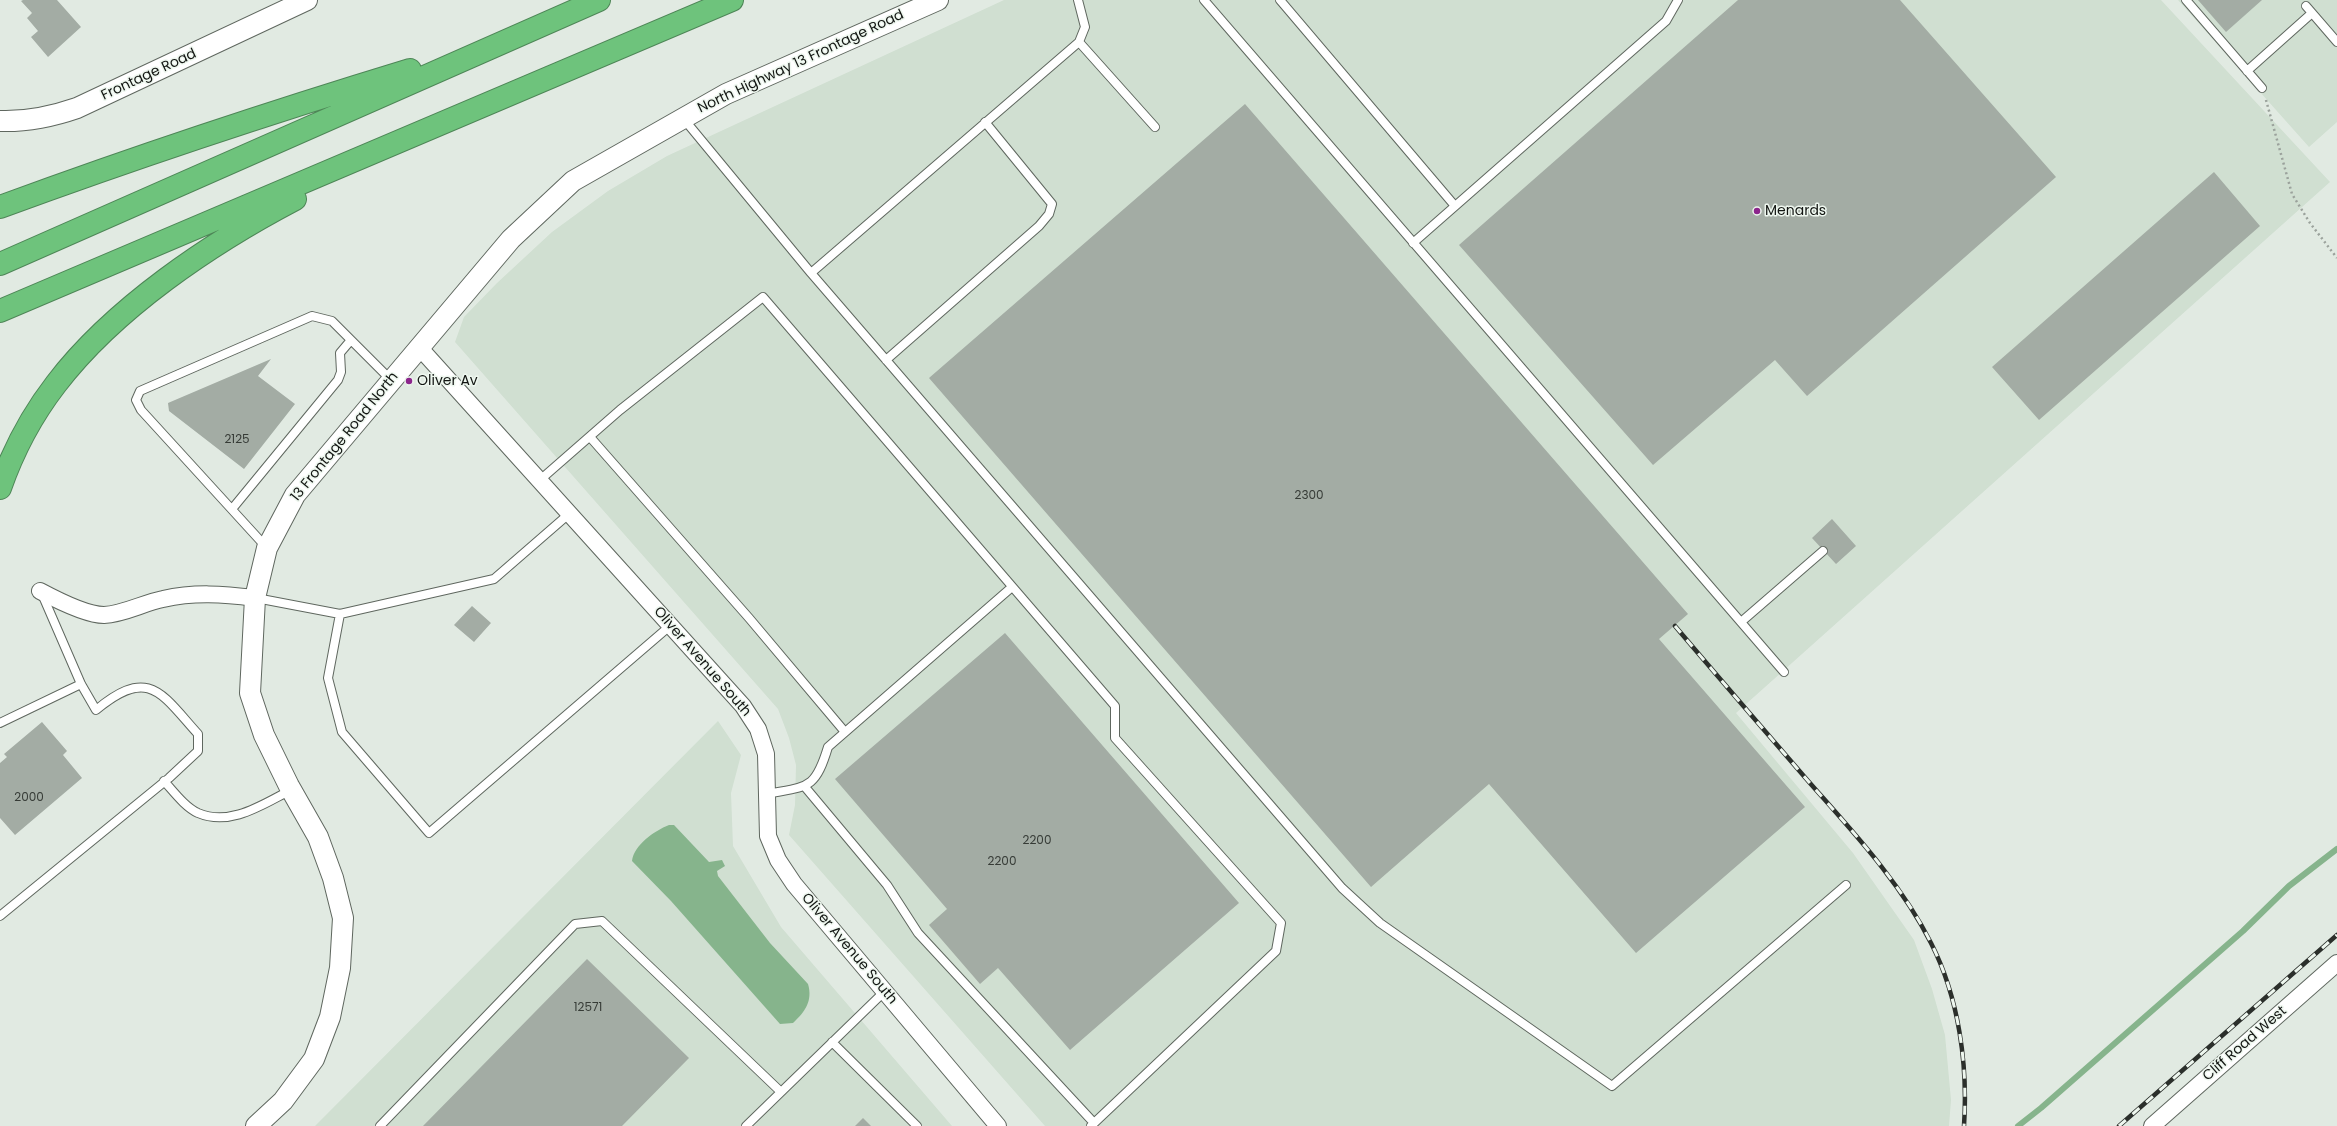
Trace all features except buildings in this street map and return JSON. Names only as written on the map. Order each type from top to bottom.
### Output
[{"type":"highway","points":[[0,264],[599,0]]},
{"type":"highway","points":[[0,311],[732,0]]},
{"type":"highway","points":[[0,207],[152,151],[288,106],[499,44]]},
{"type":"highway","points":[[0,488],[29,426],[56,384],[94,342],[145,295],[214,246],[283,205],[437,125]]},
{"type":"street","name":"North Highway 13 Frontage Road","points":[[511,239],[573,181],[683,117],[726,94],[938,0]]},
{"type":"street","name":"Frontage Road","points":[[0,122],[19,122],[46,118],[78,108],[300,4]]},
{"type":"street","name":"13 Frontage Road North","points":[[256,1126],[283,1101],[314,1058],[330,1017],[340,968],[343,918],[333,878],[318,837],[291,790],[264,735],[250,692],[255,598],[267,548],[295,495],[511,239]]},
{"type":"street","name":"Oliver Avenue South","points":[[420,347],[743,706],[758,730],[766,754],[768,836],[778,860],[794,884],[998,1126]]},
{"type":"street","points":[[40,591],[67,604],[103,615],[127,610],[162,599],[190,594],[216,593],[255,598]]},
{"type":"street","name":"Cliff Road West","points":[[2152,1126],[2337,963]]},
{"type":"lane","points":[[811,273],[1079,42],[1085,28],[1078,0]]},
{"type":"lane","points":[[1204,0],[1784,672]]},
{"type":"lane","points":[[1280,0],[1455,206]]},
{"type":"lane","points":[[1413,243],[1666,21],[1678,0]]},
{"type":"lane","points":[[2186,0],[2262,88]]},
{"type":"lane","points":[[2306,6],[2337,42]]},
{"type":"lane","points":[[2247,71],[2312,13]]},
{"type":"lane","points":[[1079,42],[1155,127]]},
{"type":"lane","points":[[683,117],[811,273],[1342,888],[1380,923],[1612,1086],[1846,884]]},
{"type":"lane","points":[[886,360],[1039,226],[1050,214],[1052,204],[985,122]]},
{"type":"lane","points":[[540,480],[620,410],[762,297],[1115,706],[1115,738],[1281,923],[1276,951],[1093,1125],[918,933],[888,885],[805,787]]},
{"type":"lane","points":[[267,548],[141,410],[136,400],[140,391],[312,316],[332,322],[391,380]]},
{"type":"lane","points":[[232,509],[338,380],[342,372],[340,353],[351,340]]},
{"type":"lane","points":[[590,436],[749,618],[845,732]]},
{"type":"lane","points":[[255,598],[340,614],[494,579],[570,513]]},
{"type":"lane","points":[[1741,622],[1823,551]]},
{"type":"lane","points":[[767,794],[805,787],[820,772],[828,747],[1012,586]]},
{"type":"lane","points":[[0,916],[164,782],[198,751],[198,734],[161,693],[138,686],[115,694],[96,710],[81,684],[40,591]]},
{"type":"lane","points":[[340,614],[328,678],[342,732],[429,833],[670,625]]},
{"type":"lane","points":[[0,723],[81,684]]},
{"type":"lane","points":[[164,782],[183,802],[198,813],[216,818],[244,814],[291,790]]},
{"type":"lane","points":[[380,1126],[575,924],[602,921],[781,1092]]},
{"type":"lane","points":[[746,1126],[884,991]]},
{"type":"lane","points":[[832,1042],[917,1126]]},
{"type":"path","points":[[2262,88],[2292,194],[2310,223],[2337,258]]},
{"type":"shaded area","points":[[1004,0],[2161,0],[2330,182],[1736,713],[1853,853],[1914,940],[1932,989],[1945,1035],[1951,1100],[1949,1126],[1045,1126],[789,835],[795,805],[796,765],[789,738],[778,709],[455,342],[464,317],[497,283],[552,232],[608,191],[667,156]]},
{"type":"shaded area","points":[[2178,0],[2337,0],[2337,122],[2309,147]]},
{"type":"shaded area","points":[[718,721],[741,755],[731,793],[733,846],[781,927],[952,1126],[315,1126]]},
{"type":"shaded area","points":[[669,825],[674,825],[709,862],[722,860],[725,866],[717,871],[718,876],[770,943],[808,984],[809,1001],[801,1015],[793,1023],[780,1024],[671,901],[632,861],[637,849],[646,839]]},
{"type":"waterway","points":[[2018,1126],[2041,1108],[2243,931],[2289,886],[2337,849]]},
{"type":"railway","points":[[1675,626],[1859,839],[1891,879],[1919,921],[1941,964],[1955,1009],[1963,1056],[1965,1103],[1964,1126]]},
{"type":"railway","points":[[2119,1126],[2337,935]]},
{"type":"place","name":"Menards","points":[[1757,211]]},
{"type":"place","name":"Oliver Av","points":[[409,381]]}]
